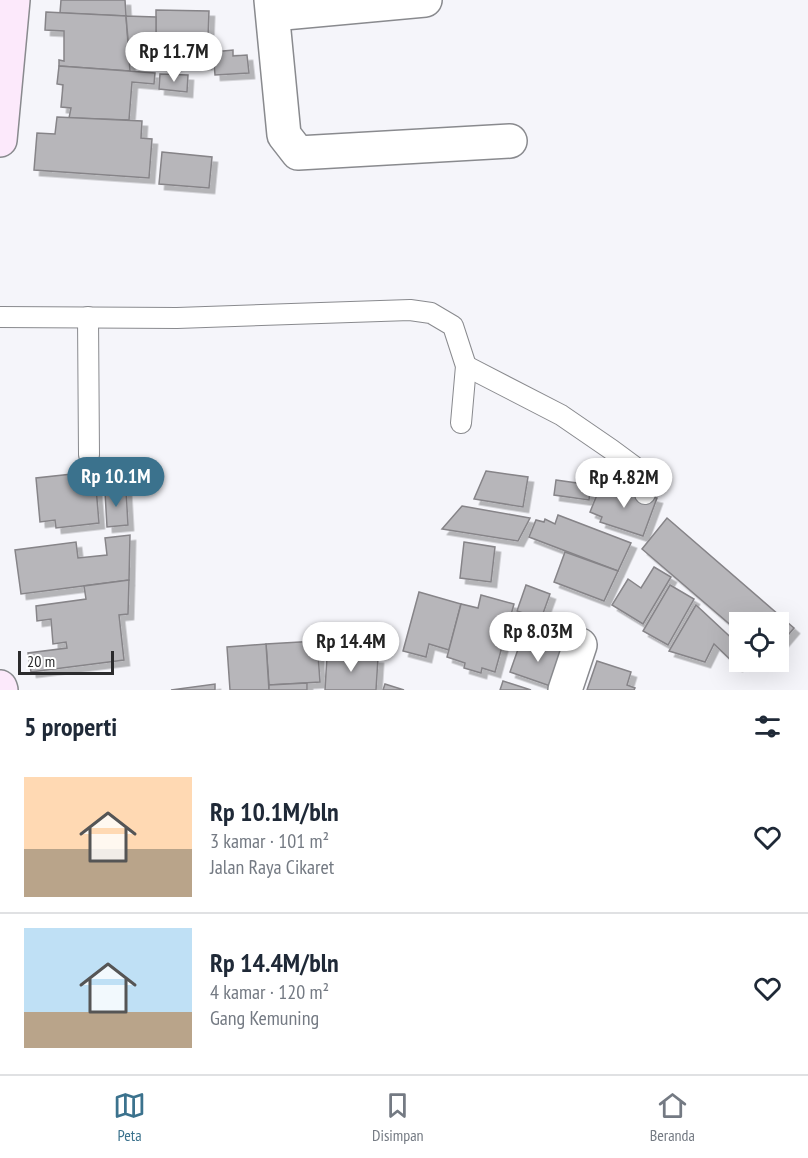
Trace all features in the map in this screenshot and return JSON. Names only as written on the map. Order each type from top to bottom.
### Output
[{"type":"main road","points":[[0,140],[13,0]]},
{"type":"street","points":[[425,0],[272,7],[284,135],[298,153],[510,141]]},
{"type":"street","points":[[565,690],[580,645]]},
{"type":"lane","points":[[0,317],[177,318],[410,310],[432,313],[453,326],[466,366],[461,423]]},
{"type":"lane","points":[[88,317],[88,455]]},
{"type":"lane","points":[[466,366],[561,415],[612,450],[635,467],[640,474],[645,494]]},
{"type":"building","points":[[61,0],[125,0],[126,16],[60,13]]},
{"type":"building","points":[[156,10],[209,11],[207,64],[156,63]]},
{"type":"building","points":[[46,12],[126,16],[130,71],[59,66],[59,60],[64,61],[64,31],[45,30]]},
{"type":"building","points":[[126,16],[156,17],[156,63],[130,62]]},
{"type":"building","points":[[233,50],[233,56],[247,55],[249,73],[215,75],[213,52]]},
{"type":"building","points":[[59,66],[155,73],[154,84],[132,82],[129,120],[69,118],[71,108],[61,107],[63,85],[57,84]]},
{"type":"building","points":[[160,74],[188,75],[187,92],[159,89]]},
{"type":"building","points":[[57,117],[142,121],[141,138],[152,139],[149,178],[34,170],[37,133],[55,134]]},
{"type":"building","points":[[162,152],[212,157],[209,188],[159,184]]},
{"type":"building","points":[[136,467],[138,483],[96,487],[99,523],[56,528],[55,520],[40,522],[36,478]]},
{"type":"building","points":[[486,471],[528,477],[523,507],[474,499]]},
{"type":"building","points":[[556,480],[591,485],[589,500],[554,495]]},
{"type":"building","points":[[601,485],[657,498],[643,536],[600,522],[602,517],[590,512]]},
{"type":"building","points":[[126,490],[128,525],[107,527],[105,492]]},
{"type":"building","points":[[462,506],[530,518],[518,541],[442,529]]},
{"type":"building","points":[[558,515],[631,543],[618,571],[529,537],[536,520],[544,522],[545,519],[555,524]]},
{"type":"building","points":[[667,518],[776,612],[729,612],[729,624],[642,549]]},
{"type":"building","points":[[130,535],[129,580],[21,594],[15,550],[76,542],[78,558],[107,555],[105,538]]},
{"type":"building","points":[[464,542],[495,547],[491,582],[460,578]]},
{"type":"building","points":[[565,552],[618,571],[604,601],[554,582]]},
{"type":"building","points":[[654,567],[671,577],[643,624],[612,605],[628,579],[641,588]]},
{"type":"building","points":[[129,580],[128,614],[119,615],[124,660],[31,672],[28,653],[67,648],[66,642],[53,644],[51,619],[37,621],[36,606],[86,599],[84,586]]},
{"type":"building","points":[[526,585],[550,594],[541,619],[517,611]]},
{"type":"building","points":[[670,585],[694,599],[668,645],[643,631]]},
{"type":"building","points":[[419,592],[461,604],[449,650],[429,644],[426,657],[403,651]]},
{"type":"building","points":[[481,595],[514,604],[495,672],[482,668],[481,673],[464,668],[465,663],[447,657],[461,604],[478,608]]},
{"type":"building","points":[[696,605],[729,636],[729,658],[714,644],[705,662],[669,651]]},
{"type":"building","points":[[789,624],[794,628],[789,634]]},
{"type":"building","points":[[522,638],[563,651],[556,688],[510,672]]},
{"type":"building","points":[[317,641],[320,682],[269,685],[266,644]]},
{"type":"building","points":[[266,644],[269,690],[230,690],[227,647]]},
{"type":"building","points":[[327,656],[378,658],[376,690],[325,690]]},
{"type":"building","points":[[597,661],[631,672],[627,685],[635,688],[634,690],[587,690]]},
{"type":"building","points":[[503,681],[531,690],[500,690]]},
{"type":"building","points":[[307,683],[307,690],[269,690],[269,685]]},
{"type":"building","points":[[215,684],[215,690],[171,690]]},
{"type":"building","points":[[385,684],[404,690],[383,690]]}]
